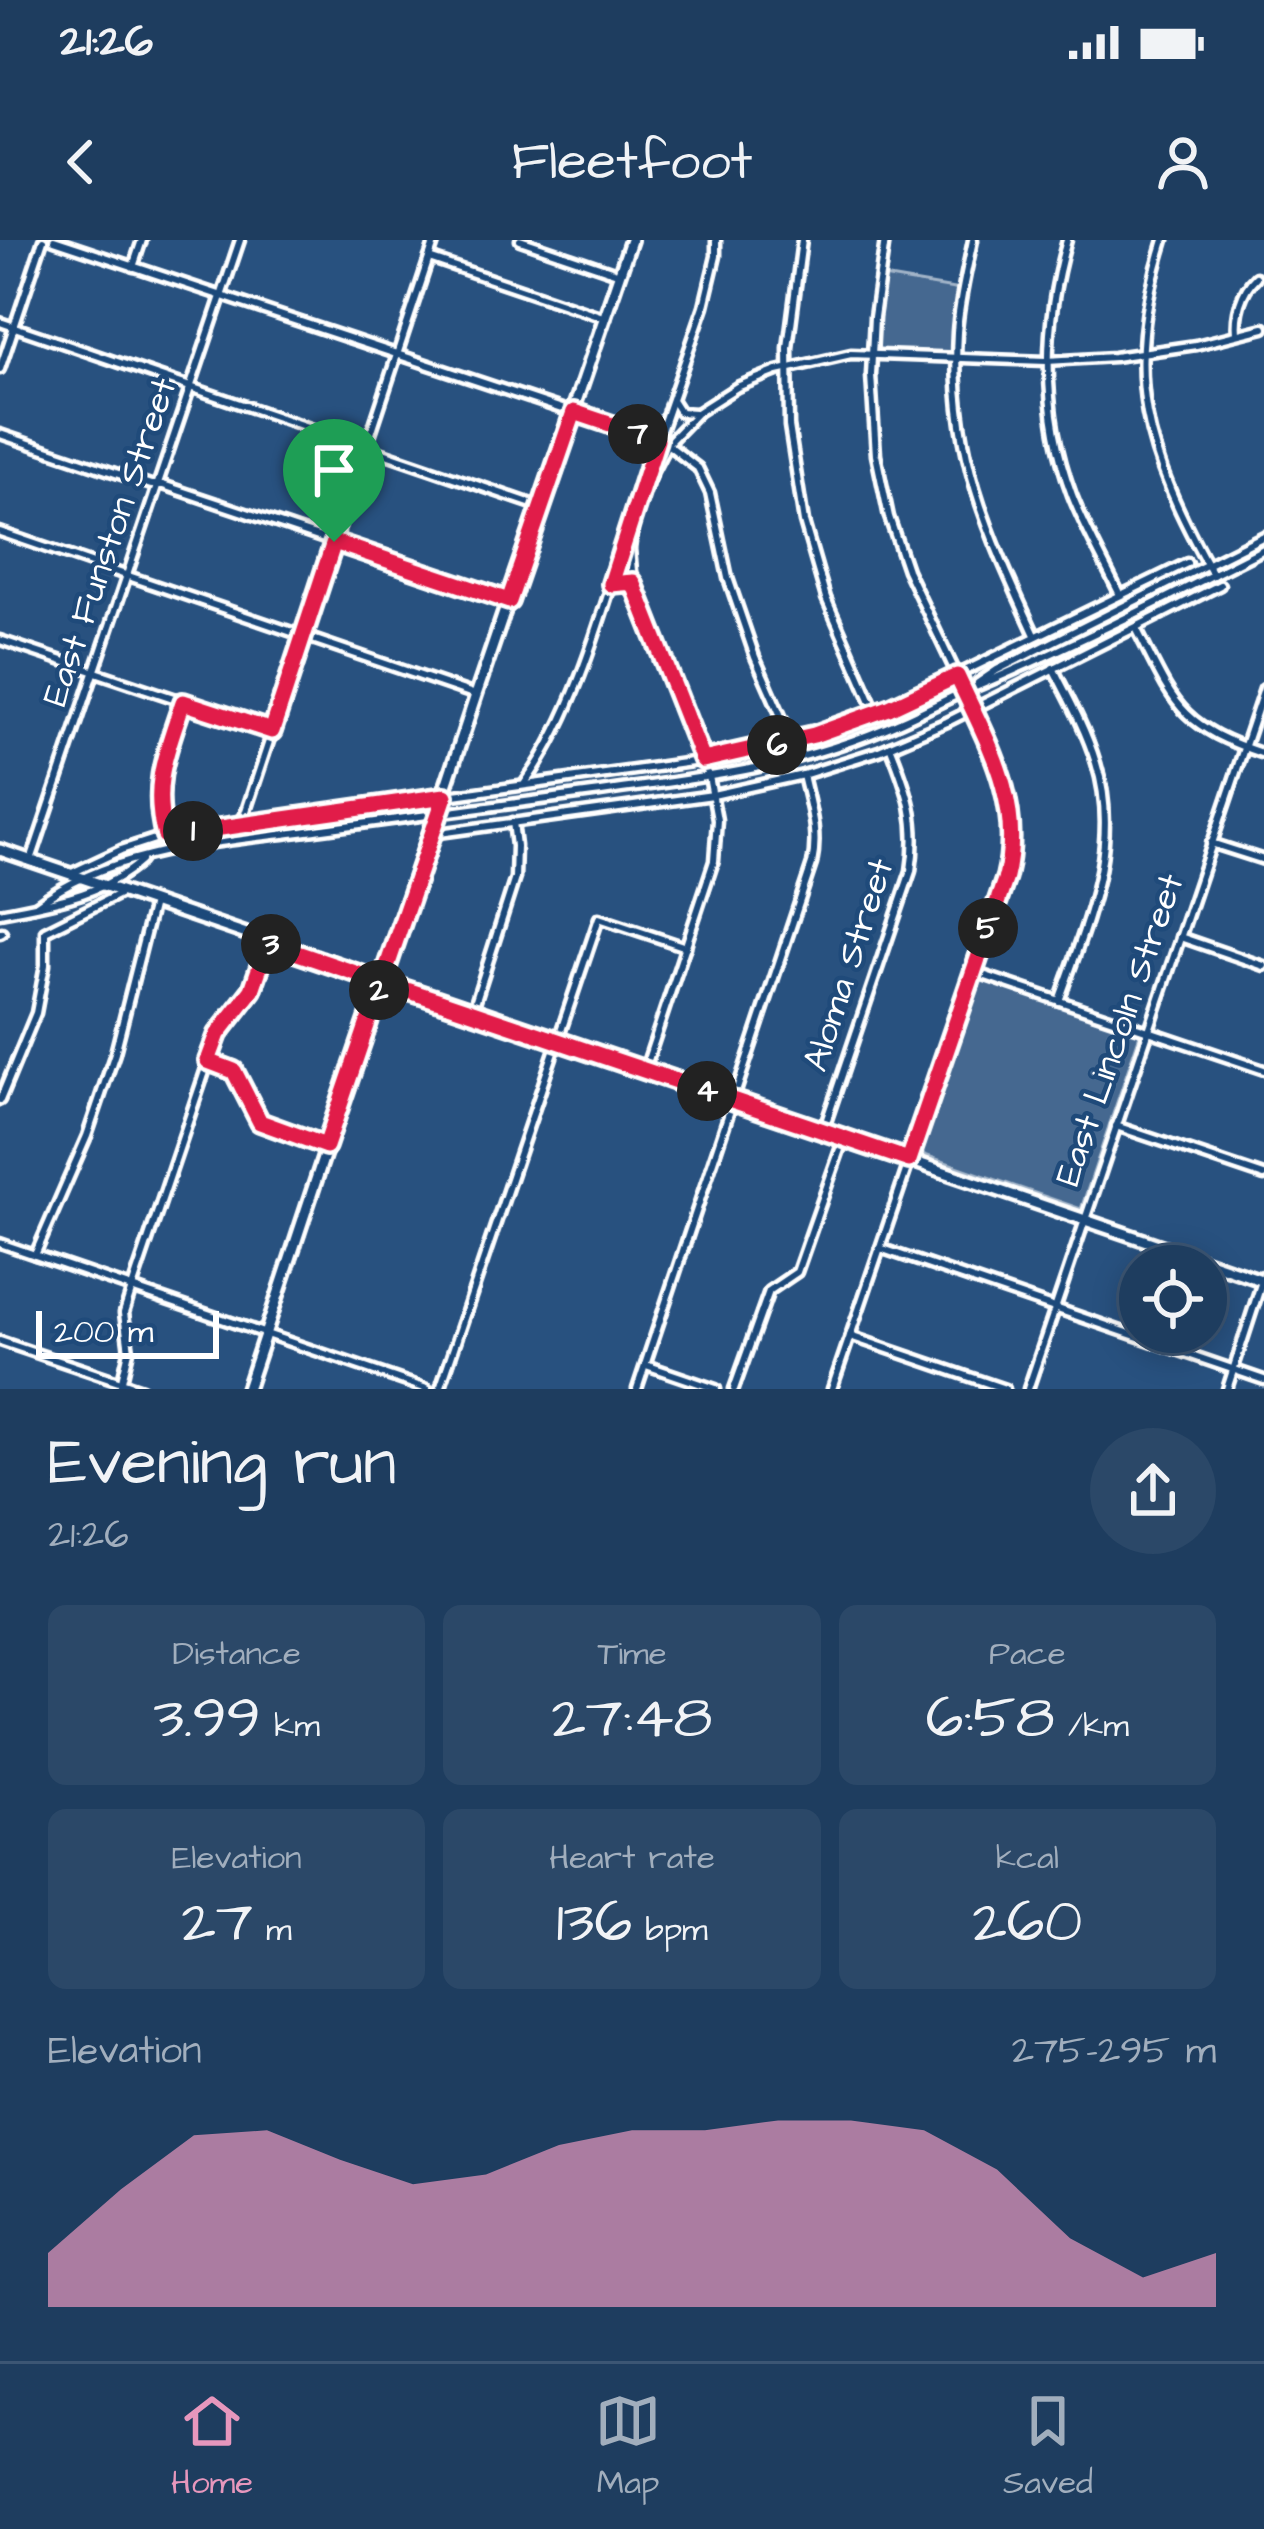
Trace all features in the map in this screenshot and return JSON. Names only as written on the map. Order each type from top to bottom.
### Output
[{"type":"main road","points":[[247,1389],[631,240]]},
{"type":"main road","points":[[0,850],[1263,1279]]},
{"type":"street","points":[[0,369],[44,240]]},
{"type":"street","points":[[54,240],[667,444],[704,478],[728,578],[791,741]]},
{"type":"street","points":[[133,267],[142,240]]},
{"type":"street","name":"East Funston Street","points":[[31,860],[239,240]]},
{"type":"street","points":[[242,824],[435,240]]},
{"type":"street","points":[[520,240],[621,274]]},
{"type":"street","points":[[525,784],[563,719],[611,584],[704,306],[716,240]]},
{"type":"street","points":[[802,240],[788,369],[789,426],[804,522],[826,598],[876,713]]},
{"type":"street","points":[[832,1389],[1006,877],[1011,834],[1004,781],[907,570],[889,517],[876,455],[871,392],[885,240]]},
{"type":"street","points":[[973,240],[960,304],[958,406],[974,487],[995,550],[1036,635]]},
{"type":"street","points":[[1067,240],[1054,284],[1048,362],[1057,441],[1071,491],[1120,595]]},
{"type":"street","points":[[1164,240],[1149,287],[1143,396],[1154,451],[1168,489],[1213,575]]},
{"type":"street","points":[[429,258],[606,318]]},
{"type":"street","points":[[1237,335],[1242,298],[1256,278]]},
{"type":"street","points":[[0,322],[542,507]]},
{"type":"street","points":[[645,1070],[714,861],[717,820],[709,776],[633,582],[630,549],[636,504],[667,444],[698,412],[737,387],[851,354],[1048,362],[1196,345],[1264,328]]},
{"type":"street","points":[[673,396],[680,412],[698,412]]},
{"type":"street","points":[[0,434],[509,601]]},
{"type":"street","points":[[0,532],[476,695]]},
{"type":"street","points":[[964,692],[997,670],[1264,536]]},
{"type":"street","points":[[37,905],[56,891],[121,862],[165,851],[709,776],[826,749],[899,723],[999,678],[1263,551]]},
{"type":"street","points":[[71,874],[165,836],[703,760],[791,741],[876,713],[1187,563]]},
{"type":"street","points":[[611,584],[633,582]]},
{"type":"street","points":[[432,834],[712,795],[803,776],[890,746],[973,709],[1220,585]]},
{"type":"street","points":[[1136,628],[1182,711],[1200,727],[1264,754]]},
{"type":"street","points":[[0,640],[272,731]]},
{"type":"street","points":[[1053,668],[1095,758],[1106,826],[1094,899],[1059,1001]]},
{"type":"street","name":"East Lincoln Street","points":[[1028,1389],[1264,689]]},
{"type":"street","points":[[165,836],[158,785],[183,702]]},
{"type":"street","name":"Aloma Street","points":[[823,1131],[911,871],[914,813],[890,746]]},
{"type":"street","points":[[637,1389],[815,849],[803,776]]},
{"type":"street","points":[[472,1012],[515,878],[513,822]]},
{"type":"street","points":[[1211,843],[1264,860]]},
{"type":"street","points":[[0,913],[67,900],[126,874],[143,859]]},
{"type":"street","points":[[0,1100],[36,1013],[45,965],[45,931],[124,892]]},
{"type":"street","points":[[35,1255],[87,1136],[115,1053],[153,903]]},
{"type":"street","points":[[440,1389],[599,918],[686,947]]},
{"type":"street","points":[[1180,937],[1264,965]]},
{"type":"street","points":[[121,1385],[129,1351],[124,1313],[132,1288],[218,1034],[252,990],[268,943]]},
{"type":"street","points":[[974,972],[1264,1070]]},
{"type":"street","points":[[208,1061],[234,1071],[257,1119],[326,1146]]},
{"type":"street","points":[[1116,1126],[1264,1176]]},
{"type":"street","points":[[734,1389],[769,1291],[797,1272],[844,1138]]},
{"type":"street","points":[[0,1243],[427,1389]]},
{"type":"street","points":[[880,1248],[1264,1379]]},
{"type":"street","points":[[1227,1389],[1263,1279]]},
{"type":"street","points":[[850,1336],[1004,1389]]},
{"type":"street","points":[[0,1341],[142,1389]]},
{"type":"street","points":[[645,1365],[716,1389]]},
{"type":"shaded area","points":[[883,277],[960,290],[955,353],[875,350]]},
{"type":"shaded area","points":[[976,976],[1140,1034],[1081,1209],[916,1152]]},
{"type":"route","points":[[334,542],[272,731],[183,702],[158,785],[165,836],[445,796],[402,922],[382,982],[379,992],[326,1146],[257,1119],[234,1071],[208,1061],[218,1034],[252,990],[268,943],[382,982],[645,1070],[909,1160],[1010,855],[1004,781],[957,676],[889,708],[814,735],[703,760],[633,582],[611,584],[657,440],[574,412],[509,601],[334,542]]}]
